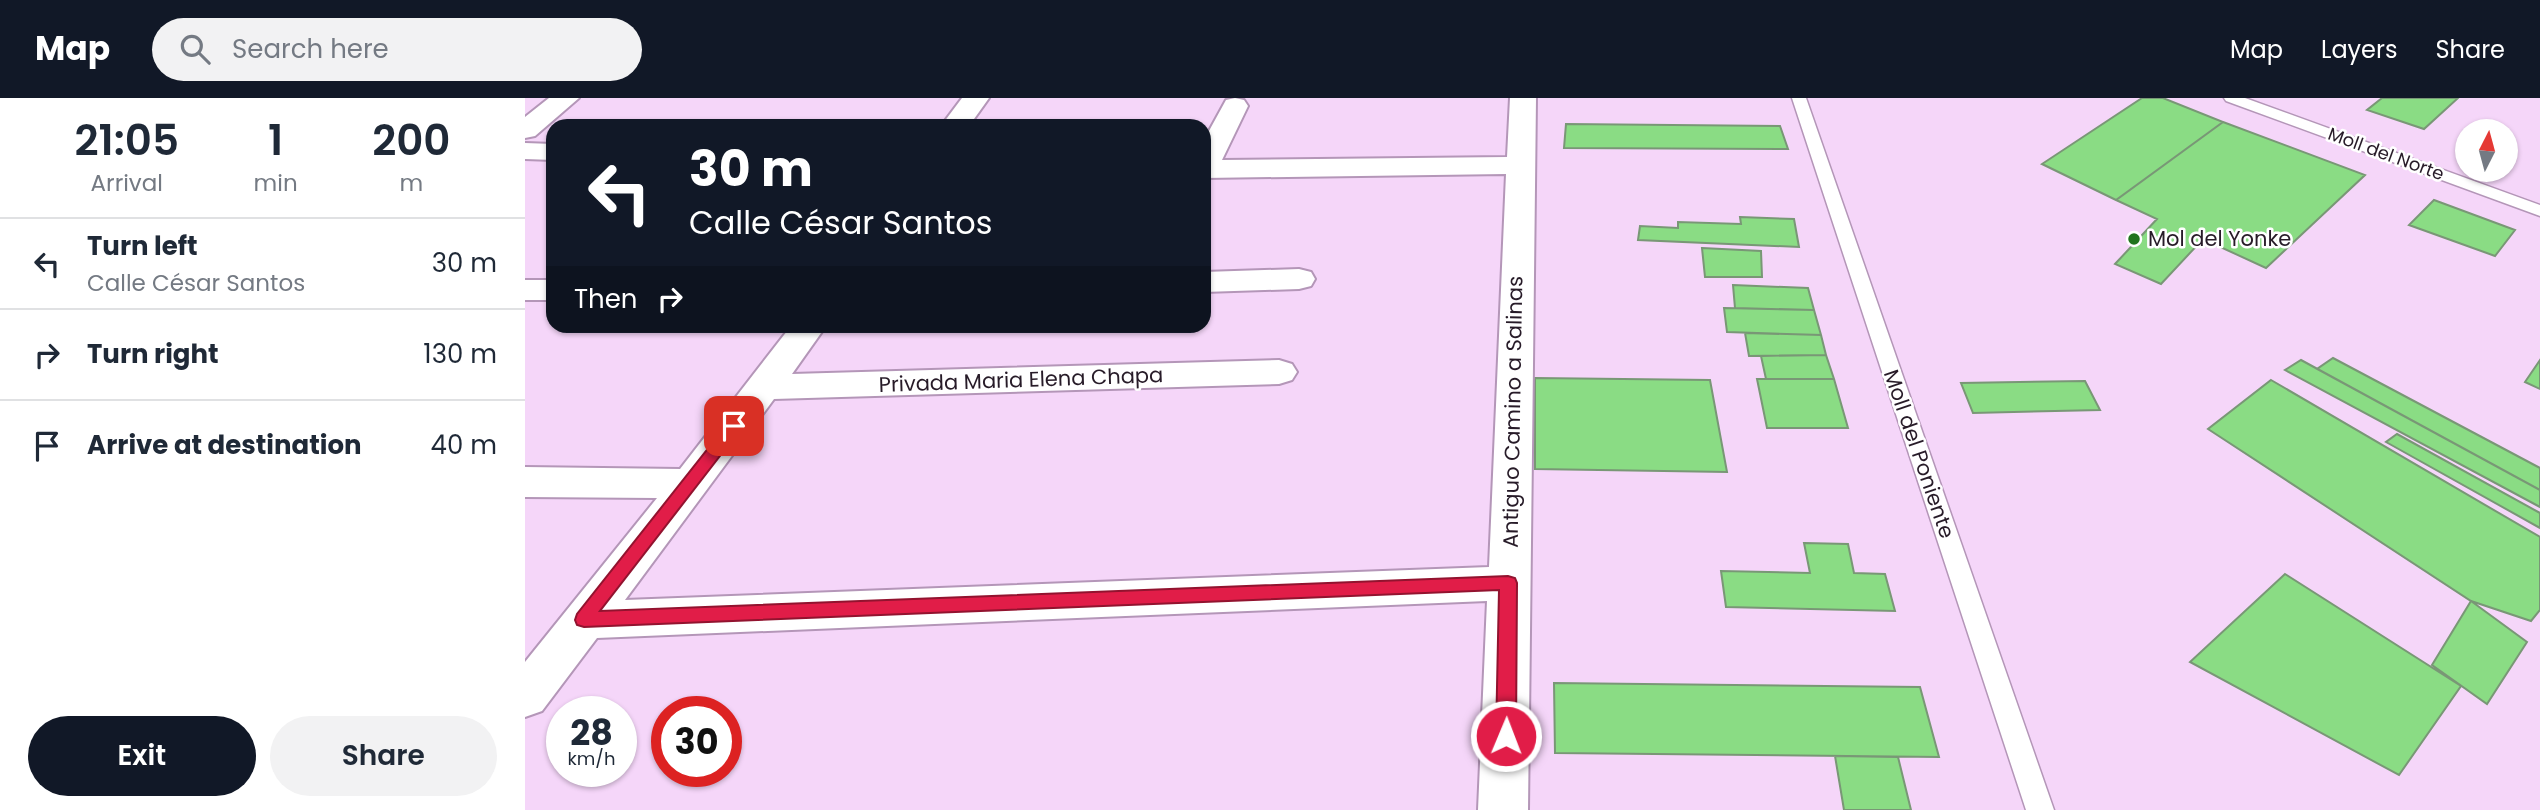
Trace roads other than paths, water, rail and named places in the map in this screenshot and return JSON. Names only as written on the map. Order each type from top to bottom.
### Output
[{"type":"street","points":[[525,130],[566,98]]},
{"type":"street","points":[[960,119],[976,98]]},
{"type":"street","name":"Antiguo Camino a Salinas","points":[[1503,810],[1519,165],[1523,98]]},
{"type":"street","points":[[1211,154],[1235,106]]},
{"type":"street","points":[[525,151],[546,152]]},
{"type":"street","points":[[1211,168],[1519,165]]},
{"type":"street","points":[[1211,282],[1299,279]]},
{"type":"street","points":[[525,290],[546,290]]},
{"type":"street","points":[[525,697],[691,484],[804,333]]},
{"type":"street","name":"Privada Maria Elena Chapa","points":[[764,387],[1279,372]]},
{"type":"street","points":[[525,482],[691,484]]},
{"type":"street","points":[[584,620],[1508,583]]},
{"type":"lane","name":"Moll del Poniente","points":[[1799,98],[2040,810]]},
{"type":"lane","name":"Moll del Norte","points":[[2231,98],[2540,211]]},
{"type":"place","name":"Mol del Yonke","points":[[2134,239]]}]
